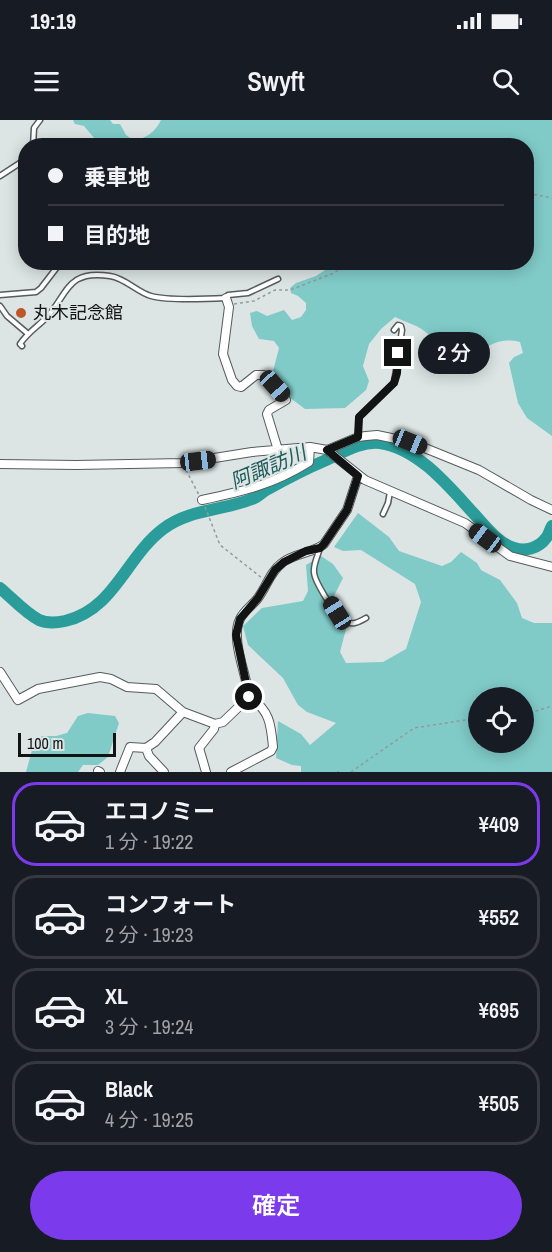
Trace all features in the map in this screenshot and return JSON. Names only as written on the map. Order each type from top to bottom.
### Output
[{"type":"street","points":[[227,301],[223,354],[232,380],[241,387],[256,375],[264,375],[286,400],[269,410],[267,414],[278,450]]},
{"type":"street","points":[[330,452],[358,437],[377,435],[410,442],[479,470],[552,510]]},
{"type":"street","points":[[202,500],[244,491],[286,477],[309,462],[310,447]]},
{"type":"street","points":[[0,464],[183,463],[310,447],[330,452],[358,476],[390,492],[465,523],[510,556],[552,567]]},
{"type":"street","points":[[231,772],[271,751],[273,747],[270,720],[249,697],[238,644],[237,627],[240,619],[258,598],[275,570],[284,562],[306,551],[320,548],[347,510],[358,476]]},
{"type":"street","points":[[0,672],[18,700],[38,689],[100,677],[111,679],[127,687],[156,689],[183,712],[215,724],[223,722],[249,697]]},
{"type":"street","points":[[120,772],[130,747],[146,748],[161,737],[183,712]]},
{"type":"street","points":[[206,772],[199,748],[215,724]]},
{"type":"street","points":[[146,748],[149,756],[164,772]]},
{"type":"lane","points":[[33,138],[34,128],[40,120]]},
{"type":"lane","points":[[0,176],[18,164]]},
{"type":"lane","points":[[0,295],[36,292],[55,270]]},
{"type":"lane","points":[[22,346],[20,344],[27,333],[45,319],[70,284],[84,277],[112,276],[152,296],[227,301],[228,295],[254,292],[278,279]]},
{"type":"lane","points":[[0,306],[7,316],[27,333]]},
{"type":"lane","points":[[358,437],[359,417],[394,383],[401,326],[398,325],[394,330]]},
{"type":"lane","points":[[383,514],[390,492]]},
{"type":"lane","points":[[320,548],[314,572],[316,580],[337,613],[344,622],[352,624],[366,618]]},
{"type":"path","points":[[534,194],[552,198]]},
{"type":"path","points":[[227,301],[254,301],[275,290],[290,290],[338,270]]},
{"type":"path","points":[[183,463],[202,500],[220,545],[250,571],[268,581]]},
{"type":"path","points":[[534,712],[552,706]]},
{"type":"path","points":[[351,772],[414,728],[468,720]]},
{"type":"shaded area","points":[[73,120],[110,120],[113,124],[120,124],[130,138],[94,138],[84,126],[75,124]]},
{"type":"shaded area","points":[[161,120],[552,120],[552,436],[527,418],[518,403],[509,363],[514,357],[523,353],[520,342],[509,340],[492,344],[455,371],[431,363],[428,334],[417,326],[395,317],[369,344],[363,366],[369,381],[366,390],[345,408],[305,409],[274,383],[272,375],[279,348],[274,341],[259,339],[252,326],[250,313],[257,311],[267,316],[284,310],[292,320],[301,317],[306,310],[306,303],[291,293],[290,288],[296,283],[325,270],[534,270],[534,138],[142,138],[150,134]]},
{"type":"shaded area","points":[[358,513],[389,537],[399,551],[442,566],[451,562],[461,552],[477,563],[481,570],[500,580],[517,603],[522,618],[534,623],[552,623],[552,772],[301,772],[301,766],[276,758],[278,721],[301,734],[310,745],[336,723],[307,712],[298,705],[283,678],[248,645],[243,626],[262,608],[303,601],[308,591],[306,565],[321,556],[333,564],[343,578],[334,596],[350,614],[340,652],[346,663],[383,662],[406,649],[421,602],[415,584],[361,550],[343,551],[334,547]]},
{"type":"shaded area","points":[[88,713],[115,716],[119,723],[108,757],[98,765],[83,765],[78,772],[26,772],[34,743],[42,736],[67,733],[78,716]]},
{"type":"waterway","name":"阿諏訪川","points":[[0,588],[28,613],[42,621],[49,623],[65,621],[82,615],[108,594],[150,541],[173,522],[252,499],[275,485],[351,448],[373,443],[395,447],[421,461],[445,482],[493,534],[508,546],[523,550],[536,547],[547,537],[552,526]]},
{"type":"place","name":"丸木記念館","points":[[21,313]]},
{"type":"route","points":[[249,697],[236,635],[240,619],[245,610],[258,598],[275,570],[298,554],[320,548],[347,510],[358,476],[327,450],[358,437],[359,417],[394,383],[398,353]]}]
